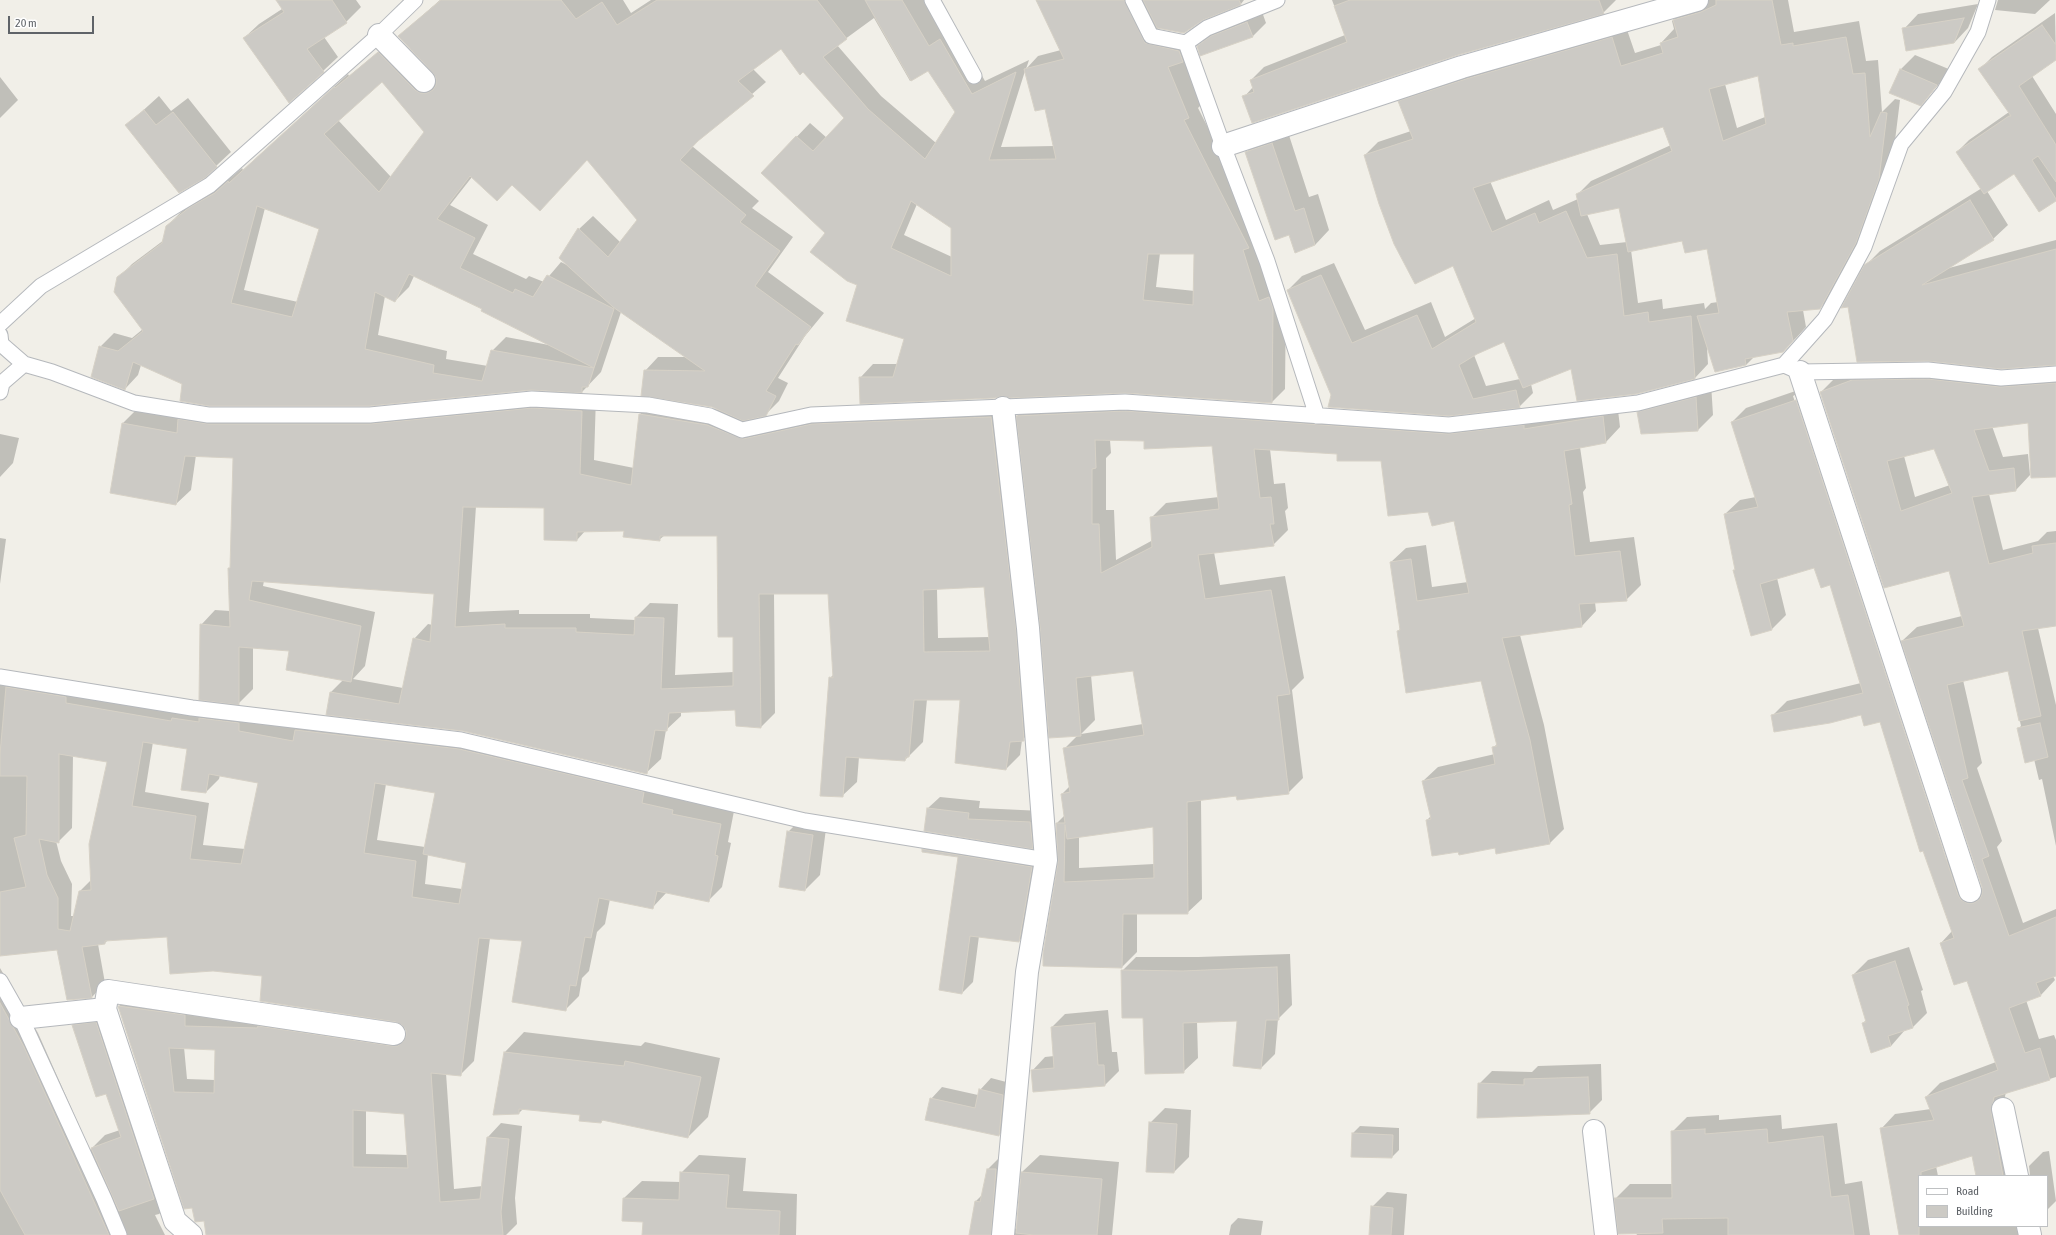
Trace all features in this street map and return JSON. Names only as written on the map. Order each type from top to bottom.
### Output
[{"type":"street","points":[[1223,146],[1462,67],[1697,0]]},
{"type":"street","points":[[380,35],[424,81]]},
{"type":"street","points":[[1792,369],[1970,891]]},
{"type":"street","points":[[1003,408],[1028,628],[1046,860],[1027,972],[1003,1235]]},
{"type":"street","points":[[191,1235],[175,1221],[105,1009],[108,991],[394,1034]]},
{"type":"street","points":[[21,1018],[105,1009]]},
{"type":"street","points":[[2003,1109],[2017,1175]]},
{"type":"street","points":[[1594,1131],[1606,1235]]},
{"type":"lane","points":[[0,324],[41,286],[210,185],[380,35],[415,0]]},
{"type":"lane","points":[[932,0],[974,76]]},
{"type":"lane","points":[[1133,0],[1151,36],[1186,43],[1207,28],[1277,0]]},
{"type":"lane","points":[[1792,369],[1825,319],[1864,247],[1901,144],[1944,92],[1978,32],[1988,0]]},
{"type":"lane","points":[[1186,43],[1266,261],[1317,416]]},
{"type":"lane","points":[[0,335],[2,344],[24,364],[52,372],[134,403],[208,415],[370,415],[532,399],[648,405],[710,416],[742,430],[811,415],[1125,402],[1449,425],[1638,403],[1792,369],[1928,370],[2000,378],[2056,374]]},
{"type":"lane","points":[[0,392],[2,383],[24,364]]},
{"type":"lane","points":[[0,677],[192,708],[461,740],[805,821],[1046,860]]},
{"type":"lane","points":[[0,981],[21,1018],[119,1235]]},
{"type":"building","points":[[276,0],[332,0],[347,23],[307,49],[324,72],[289,103],[243,38],[284,12]]},
{"type":"building","points":[[441,0],[561,0],[576,19],[602,2],[617,25],[657,0],[817,0],[847,39],[823,57],[868,109],[925,159],[955,112],[928,71],[911,81],[865,0],[902,0],[929,46],[940,39],[972,94],[1016,72],[989,160],[1056,159],[1045,109],[1035,111],[1024,69],[1064,59],[1036,0],[1124,0],[1145,43],[1179,51],[1183,62],[1168,67],[1189,118],[1184,120],[1249,248],[1243,250],[1259,301],[1269,297],[1273,308],[1272,403],[1125,393],[1010,398],[1002,396],[995,398],[860,404],[859,377],[893,377],[904,339],[846,321],[857,285],[847,281],[810,252],[825,233],[761,173],[796,136],[813,151],[844,118],[803,72],[800,75],[781,49],[738,81],[754,96],[698,141],[680,160],[746,215],[740,222],[780,251],[755,286],[811,327],[798,345],[796,344],[766,391],[776,396],[766,416],[743,421],[712,407],[641,396],[644,370],[705,371],[613,307],[559,258],[578,228],[608,257],[637,220],[587,160],[540,211],[512,185],[497,201],[470,176],[437,219],[475,238],[460,268],[513,293],[515,289],[533,297],[547,275],[614,309],[588,387],[582,387],[582,393],[531,390],[370,406],[209,406],[180,401],[182,384],[133,362],[125,390],[91,377],[99,346],[118,351],[143,331],[114,292],[117,277],[162,243],[166,226],[190,207],[215,193],[228,181],[229,183],[334,87],[335,88],[378,52],[415,90],[420,93],[427,93],[433,90],[436,85],[436,78],[433,73],[398,36]],"holes":[[[382,82],[424,132],[379,192],[324,134]],[[911,201],[951,228],[951,276],[891,248]],[[257,206],[319,229],[292,317],[231,303]],[[1148,254],[1194,254],[1193,305],[1143,300]],[[409,274],[482,309],[481,311],[594,368],[491,350],[482,381],[433,373],[434,365],[365,349],[375,292],[395,302]]]},
{"type":"building","points":[[1143,0],[1239,0],[1241,5],[1203,20],[1184,33],[1157,28]]},
{"type":"building","points":[[1350,0],[1599,0],[1604,14],[1458,55],[1252,123],[1242,96],[1254,92],[1250,80],[1347,42],[1334,6]]},
{"type":"building","points":[[1716,0],[1772,0],[1781,45],[1793,43],[1793,46],[1846,37],[1853,74],[1865,73],[1870,137],[1881,112],[1887,113],[1879,179],[1856,243],[1820,309],[1787,312],[1793,341],[1783,352],[1745,359],[1746,365],[1715,372],[1697,316],[1719,313],[1707,249],[1685,253],[1682,241],[1628,252],[1619,208],[1581,216],[1576,194],[1672,151],[1663,127],[1473,188],[1492,232],[1535,213],[1539,223],[1566,211],[1587,258],[1617,254],[1624,316],[1648,312],[1649,322],[1691,316],[1695,379],[1636,394],[1577,401],[1571,369],[1523,388],[1504,342],[1477,354],[1459,365],[1473,399],[1516,390],[1520,408],[1449,416],[1328,407],[1331,395],[1287,290],[1321,275],[1352,343],[1417,315],[1432,349],[1476,322],[1453,266],[1415,284],[1394,244],[1379,204],[1364,155],[1413,139],[1398,101],[1466,79],[1612,37],[1621,66],[1663,53],[1660,43],[1678,37],[1673,20],[1701,12],[1716,5]],"holes":[[[1758,76],[1766,124],[1723,141],[1709,89]]]},
{"type":"building","points":[[1964,18],[1954,43],[1906,51],[1902,28]]},
{"type":"building","points":[[1247,22],[1253,37],[1200,56],[1197,46],[1211,36]]},
{"type":"building","points":[[2042,25],[2056,45],[2056,60],[2019,86],[2056,145],[2056,182],[2038,156],[2032,160],[2056,199],[2056,201],[2039,212],[2014,174],[1984,194],[1956,152],[2011,116],[1978,69]]},
{"type":"building","points":[[1900,69],[1937,85],[1921,106],[1889,93]]},
{"type":"building","points":[[144,110],[156,125],[173,112],[217,167],[205,178],[179,193],[125,125]]},
{"type":"building","points":[[1272,143],[1295,211],[1304,208],[1315,245],[1295,253],[1289,235],[1275,240],[1245,152]]},
{"type":"building","points":[[1970,200],[1994,240],[1922,285],[2056,249],[2056,365],[2001,369],[1928,361],[1857,362],[1848,307],[1841,308],[1864,265]]},
{"type":"building","points":[[1928,379],[2000,387],[2056,383],[2056,477],[2031,478],[2028,423],[1974,430],[1989,471],[2014,468],[2016,491],[1972,497],[1989,564],[2033,553],[2032,546],[2056,543],[2056,626],[2022,631],[2041,716],[2019,721],[2008,671],[1947,685],[1968,778],[1962,780],[1989,856],[1982,859],[2009,936],[2056,917],[2056,976],[2036,983],[2041,996],[2009,1008],[2025,1053],[2040,1048],[2050,1080],[1994,1097],[1991,1112],[2003,1175],[1976,1175],[1972,1156],[1921,1172],[1921,1175],[1918,1175],[1919,1235],[1899,1235],[1880,1128],[1934,1120],[1925,1097],[1998,1070],[1967,981],[1954,985],[1940,943],[1954,938],[1923,851],[1920,852],[1880,722],[1864,726],[1861,715],[1830,723],[1774,732],[1771,715],[1863,693],[1830,585],[1821,588],[1814,568],[1760,584],[1772,630],[1751,636],[1733,570],[1735,570],[1724,514],[1758,507],[1731,422],[1796,400],[1958,895],[1961,900],[1967,903],[1974,903],[1980,899],[1982,887],[1901,641],[1964,626],[1949,571],[1884,588],[1820,392],[1852,380]],"holes":[[[1934,449],[1952,493],[1901,511],[1887,461]]]},
{"type":"building","points":[[1696,397],[1698,431],[1641,434],[1637,412]]},
{"type":"building","points":[[532,408],[582,411],[580,474],[631,485],[639,414],[707,425],[743,439],[812,424],[991,417],[1016,629],[1024,741],[1010,742],[1006,770],[955,763],[960,700],[914,700],[909,757],[906,757],[905,761],[846,757],[843,797],[820,796],[829,677],[833,678],[828,594],[759,594],[761,728],[736,726],[735,710],[669,713],[667,731],[655,730],[647,774],[463,731],[326,715],[330,692],[399,704],[413,638],[430,642],[434,594],[252,581],[249,600],[361,626],[351,682],[286,670],[289,651],[239,647],[239,705],[199,700],[200,624],[230,627],[228,568],[230,568],[233,458],[185,456],[176,505],[110,493],[122,423],[177,433],[178,419],[208,424],[370,424]],"holes":[[[463,507],[544,508],[544,540],[577,541],[577,532],[624,531],[623,537],[660,541],[660,536],[717,536],[718,637],[733,637],[733,686],[661,689],[664,618],[635,617],[634,635],[576,632],[576,628],[505,628],[505,624],[455,627]],[[984,587],[990,651],[924,652],[923,590]]]},
{"type":"building","points":[[1125,411],[1448,434],[1524,425],[1524,429],[1603,416],[1606,443],[1564,451],[1572,504],[1569,505],[1575,556],[1620,551],[1627,601],[1579,604],[1582,627],[1502,638],[1530,740],[1550,844],[1496,854],[1495,848],[1459,855],[1458,852],[1432,856],[1426,820],[1431,819],[1422,781],[1495,764],[1492,747],[1497,746],[1481,681],[1406,693],[1397,631],[1400,630],[1390,562],[1411,559],[1417,601],[1469,593],[1454,521],[1432,526],[1428,512],[1388,516],[1381,461],[1337,461],[1337,454],[1254,449],[1260,498],[1271,497],[1274,524],[1270,524],[1274,546],[1198,555],[1205,599],[1271,590],[1290,694],[1277,696],[1289,794],[1237,800],[1236,796],[1187,802],[1188,914],[1123,914],[1122,968],[1043,966],[1043,954],[1058,862],[1056,823],[1065,823],[1061,794],[1070,792],[1063,748],[1144,735],[1133,671],[1076,678],[1081,736],[1049,738],[1040,627],[1016,416]],"holes":[[[1095,440],[1144,441],[1144,449],[1212,446],[1219,509],[1150,517],[1152,547],[1101,573],[1099,524],[1092,524],[1092,469],[1096,468]],[[1065,825],[1067,839],[1153,827],[1154,878],[1064,882]]]},
{"type":"building","points":[[6,687],[66,697],[66,703],[171,721],[172,718],[199,722],[199,718],[239,723],[239,731],[293,741],[295,730],[459,749],[644,792],[642,803],[673,810],[672,814],[721,824],[715,855],[718,856],[709,902],[657,891],[653,909],[599,898],[591,938],[585,937],[576,986],[570,985],[566,1011],[512,1002],[522,941],[479,938],[461,1076],[431,1073],[440,1202],[480,1199],[487,1137],[509,1139],[501,1212],[503,1235],[206,1235],[204,1221],[195,1222],[192,1208],[184,1209],[118,1006],[185,1015],[185,1026],[257,1028],[258,1026],[392,1046],[398,1046],[403,1042],[406,1036],[406,1030],[402,1025],[396,1022],[260,1001],[262,976],[213,971],[170,974],[167,937],[105,941],[105,944],[82,947],[92,998],[67,1000],[57,950],[0,956],[0,892],[26,887],[14,838],[26,835],[27,776],[0,776],[0,754]],"holes":[[[143,742],[187,749],[181,790],[206,793],[209,774],[258,783],[241,864],[190,859],[196,816],[132,806]],[[59,754],[107,762],[89,844],[91,890],[79,891],[70,931],[58,929],[58,898],[47,875],[39,839],[59,843]],[[375,783],[435,793],[423,854],[466,863],[459,904],[412,897],[416,861],[364,853]],[[169,1048],[215,1050],[214,1093],[174,1092]],[[353,1110],[404,1114],[408,1168],[353,1167]]]},
{"type":"building","points":[[2040,723],[2048,757],[2025,763],[2017,728]]},
{"type":"building","points":[[927,808],[969,813],[968,819],[1030,822],[1033,849],[924,831]]},
{"type":"building","points":[[787,831],[813,835],[805,891],[779,887]]},
{"type":"building","points":[[922,849],[1032,867],[1019,942],[970,936],[962,994],[939,990],[958,857],[922,852]]},
{"type":"building","points":[[1895,961],[1909,1005],[1907,1006],[1913,1028],[1888,1036],[1891,1046],[1871,1053],[1862,1023],[1866,1022],[1852,975]]},
{"type":"building","points":[[1277,967],[1279,1020],[1266,1020],[1261,1069],[1233,1066],[1237,1021],[1183,1023],[1184,1073],[1145,1074],[1143,1018],[1122,1018],[1121,970],[1183,971]]},
{"type":"building","points":[[0,1003],[24,1047],[109,1235],[25,1235],[0,1190]]},
{"type":"building","points":[[96,1022],[154,1199],[119,1211],[91,1148],[121,1137],[106,1094],[96,1097],[72,1025]]},
{"type":"building","points":[[1095,1023],[1098,1065],[1104,1065],[1105,1086],[1033,1092],[1031,1070],[1054,1068],[1051,1027]]},
{"type":"building","points":[[504,1052],[624,1066],[625,1061],[701,1077],[688,1138],[602,1120],[601,1123],[579,1121],[580,1115],[519,1109],[519,1114],[493,1115]]},
{"type":"building","points":[[1588,1077],[1590,1114],[1477,1118],[1478,1083],[1524,1085],[1524,1079]]},
{"type":"building","points":[[979,1089],[1003,1095],[999,1136],[925,1120],[930,1098],[975,1108]]},
{"type":"building","points":[[1149,1122],[1177,1124],[1174,1173],[1146,1172]]},
{"type":"building","points":[[1705,1129],[1705,1134],[1767,1129],[1768,1143],[1823,1136],[1831,1197],[1848,1195],[1854,1235],[1728,1235],[1728,1218],[1662,1219],[1663,1233],[1618,1234],[1614,1198],[1672,1198],[1671,1131]]},
{"type":"building","points":[[1352,1133],[1393,1135],[1392,1158],[1351,1157]]},
{"type":"building","points":[[987,1169],[996,1169],[991,1235],[969,1235],[975,1201],[980,1202]]},
{"type":"building","points":[[680,1172],[729,1175],[726,1208],[780,1211],[779,1235],[642,1235],[643,1222],[622,1221],[623,1198],[679,1200]]},
{"type":"building","points":[[1021,1172],[1102,1179],[1097,1235],[1034,1235],[1016,1233]]},
{"type":"building","points":[[1371,1206],[1393,1208],[1391,1235],[1369,1235]]}]
